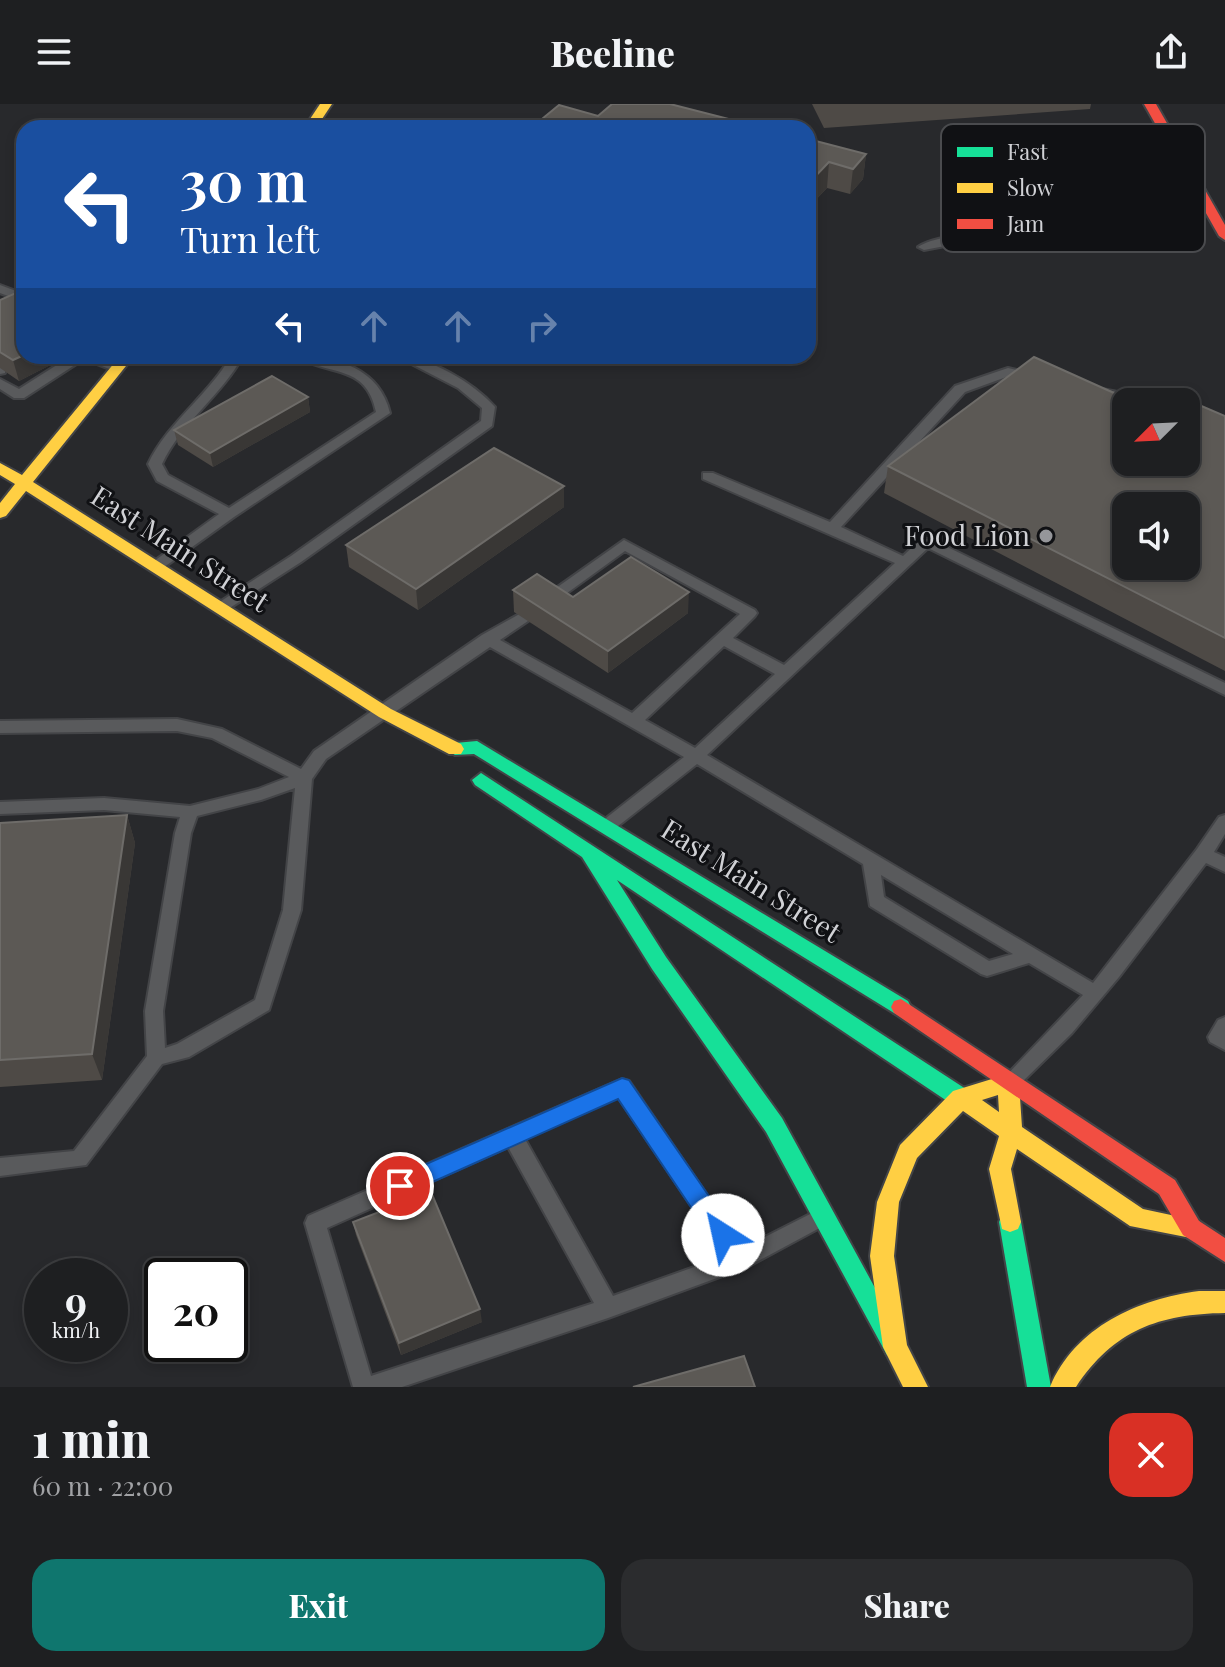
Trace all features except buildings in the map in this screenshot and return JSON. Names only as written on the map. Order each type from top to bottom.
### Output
[{"type":"main road","points":[[1150,104],[1161,124]]},
{"type":"main road","points":[[1205,200],[1225,236]]},
{"type":"main road","points":[[0,513],[120,364]]},
{"type":"main road","name":"East Main Street","points":[[0,468],[385,713],[455,749],[477,747],[609,824],[892,1001],[1008,1083],[1167,1187],[1191,1228]]},
{"type":"main road","name":"East Main Street","points":[[455,749],[461,766],[586,846],[1138,1219],[1191,1228]]},
{"type":"main road","points":[[586,846],[635,927],[774,1125],[916,1387]]},
{"type":"main road","points":[[753,960],[776,930]]},
{"type":"main road","points":[[895,1347],[882,1256],[888,1202],[908,1152],[961,1098],[1008,1083],[1011,1134],[1000,1169],[1039,1387]]},
{"type":"main road","points":[[1191,1228],[1225,1251]]},
{"type":"main road","points":[[1062,1387],[1074,1361],[1136,1313],[1172,1304],[1225,1302]]},
{"type":"lane","points":[[924,247],[941,243]]},
{"type":"lane","points":[[0,374],[19,395],[67,364]]},
{"type":"lane","points":[[229,514],[162,478],[155,464],[160,448],[201,408],[234,364]]},
{"type":"lane","points":[[155,567],[229,514],[383,413],[382,398],[366,378],[326,364]]},
{"type":"lane","points":[[220,608],[487,423],[489,407],[463,385],[419,364]]},
{"type":"lane","points":[[832,528],[960,389],[1008,372],[1046,381]]},
{"type":"lane","points":[[1089,390],[1112,395]]},
{"type":"lane","points":[[708,476],[905,562]]},
{"type":"lane","points":[[586,846],[609,824],[696,756],[926,542],[1225,690]]},
{"type":"lane","points":[[546,601],[624,545],[750,613],[634,721]]},
{"type":"lane","points":[[0,1167],[79,1159],[156,1058],[182,1051],[263,1005],[292,910],[304,778],[320,755],[523,617]]},
{"type":"lane","points":[[487,639],[696,756],[1094,993]]},
{"type":"lane","points":[[723,639],[786,673]]},
{"type":"lane","points":[[0,727],[177,725],[216,733],[304,778]]},
{"type":"lane","points":[[0,808],[104,804],[190,812],[261,794],[304,778]]},
{"type":"lane","points":[[156,1058],[154,1011],[183,833],[190,812]]},
{"type":"lane","points":[[1008,1083],[1039,1056],[1094,993],[1203,854],[1225,821]]},
{"type":"lane","points":[[1203,854],[1225,865]]},
{"type":"lane","points":[[871,860],[876,901],[987,969],[1031,955]]},
{"type":"lane","points":[[1225,1025],[1217,1037],[1225,1042]]},
{"type":"lane","points":[[740,1260],[622,1087],[315,1223],[367,1387],[608,1308],[740,1260],[825,1215]]},
{"type":"lane","points":[[513,1137],[608,1308]]},
{"type":"traffic: fast","points":[[455,749],[477,747],[901,1007]]},
{"type":"traffic: fast","points":[[481,780],[964,1100]]},
{"type":"traffic: fast","points":[[591,855],[659,963],[774,1125],[895,1347]]},
{"type":"traffic: fast","points":[[1010,1222],[1039,1387]]},
{"type":"traffic: slow","points":[[315,120],[326,104]]},
{"type":"traffic: slow","points":[[0,513],[121,364]]},
{"type":"traffic: slow","points":[[0,468],[385,713],[455,749]]},
{"type":"traffic: slow","points":[[916,1387],[895,1347],[882,1256],[888,1202],[908,1152],[961,1098],[1008,1083],[1011,1134],[1000,1169],[1010,1222]]},
{"type":"traffic: slow","points":[[964,1100],[1138,1219],[1191,1228]]},
{"type":"traffic: slow","points":[[1062,1387],[1076,1365],[1093,1347],[1130,1320],[1175,1306],[1225,1302]]},
{"type":"traffic: jam","points":[[1150,104],[1161,124]]},
{"type":"traffic: jam","points":[[1205,201],[1225,236]]},
{"type":"traffic: jam","points":[[901,1007],[1167,1187],[1191,1228],[1225,1251]]},
{"type":"place","name":"Food Lion","points":[[1046,536]]},
{"type":"route","points":[[400,1186],[622,1087],[723,1235]]}]
